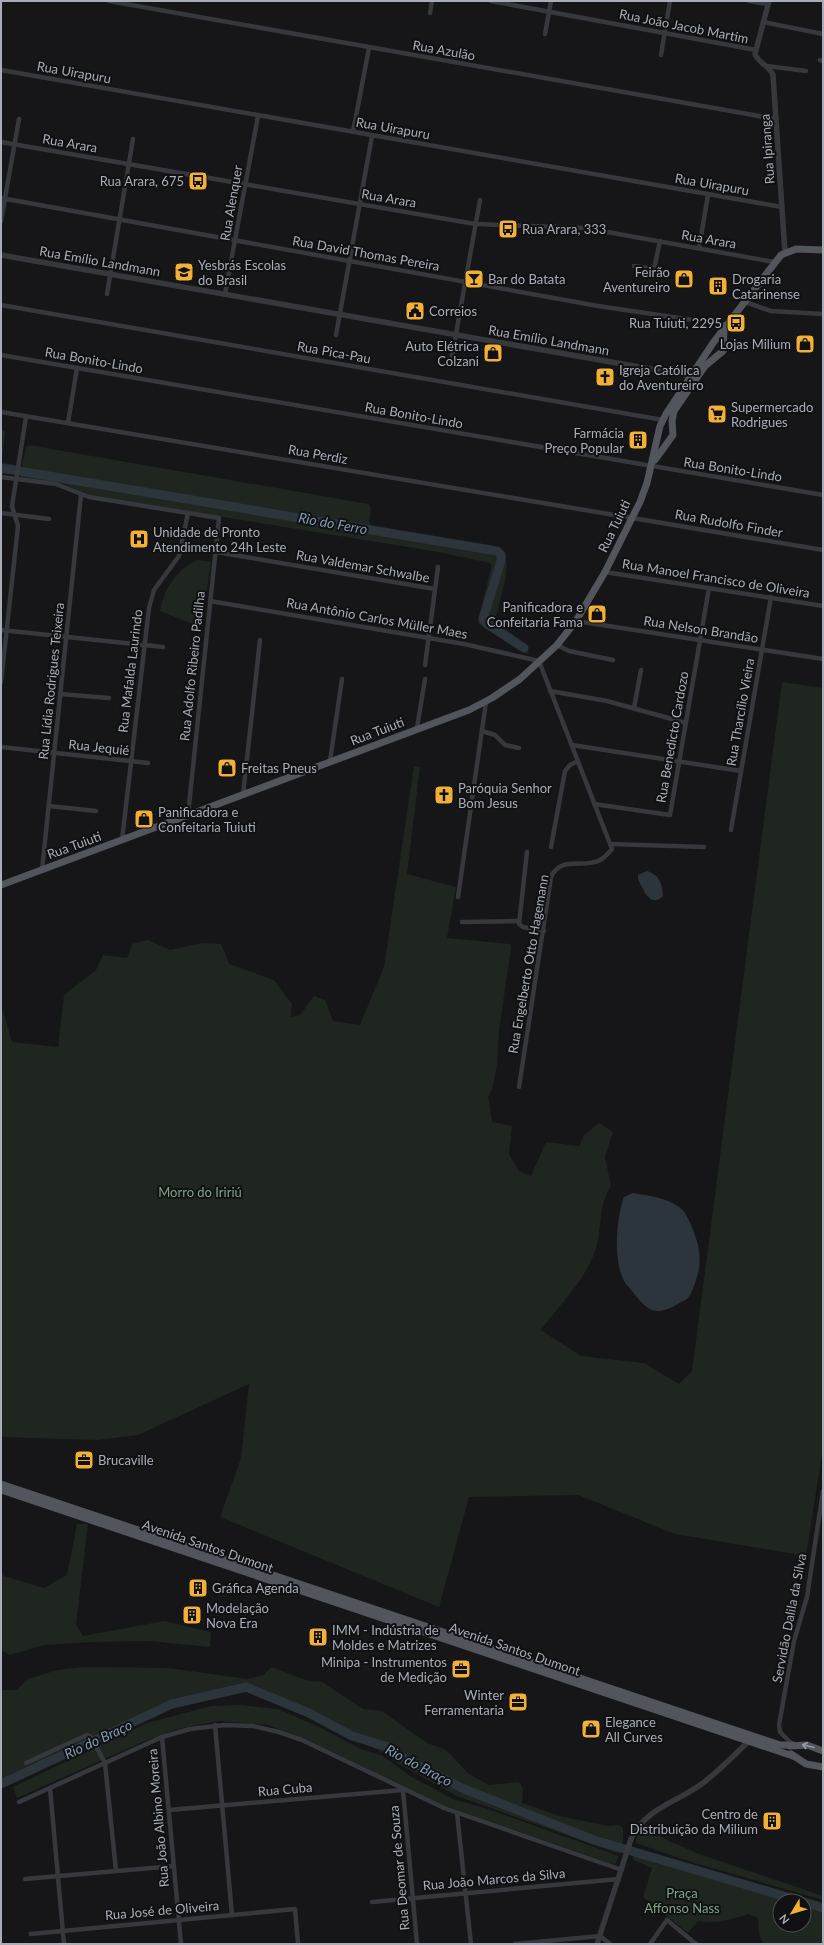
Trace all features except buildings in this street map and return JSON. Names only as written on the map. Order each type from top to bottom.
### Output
[{"type":"main road","points":[[785,252],[796,249],[823,250]]},
{"type":"main road","name":"Rua Tuiuti","points":[[1,885],[243,795],[486,702],[512,685],[557,645],[576,621],[605,572],[644,492],[658,433],[663,420],[713,343],[774,262],[785,252]]},
{"type":"main road","points":[[658,433],[665,438],[672,438],[674,432],[672,421],[674,411],[705,366],[721,353],[724,348],[726,327]]},
{"type":"main road","points":[[713,343],[720,344],[724,348]]},
{"type":"main road","name":"Rua Tuiuti","points":[[651,467],[662,448],[672,438]]},
{"type":"main road","name":"Avenida Santos Dumont","points":[[1,1484],[780,1745],[793,1745]]},
{"type":"main road","name":"Avenida Santos Dumont","points":[[1,1490],[749,1741],[793,1756],[806,1764],[822,1766]]},
{"type":"main road","points":[[749,1741],[754,1740],[779,1747],[807,1745],[823,1751]]},
{"type":"main road","points":[[793,1745],[790,1751],[793,1756]]},
{"type":"street","name":"Rua Azulão","points":[[109,1],[776,120]]},
{"type":"street","points":[[430,13],[432,1]]},
{"type":"street","name":"Rua João Jacob Martim","points":[[491,1],[756,50]]},
{"type":"street","points":[[546,34],[551,1]]},
{"type":"street","points":[[661,55],[670,1]]},
{"type":"street","points":[[749,1],[768,3],[756,50]]},
{"type":"street","points":[[763,22],[823,34]]},
{"type":"street","points":[[353,132],[369,48]]},
{"type":"street","name":"Rua Ipiranga","points":[[756,50],[758,60],[767,66],[773,75],[785,252]]},
{"type":"street","points":[[767,66],[806,71]]},
{"type":"street","name":"Rua Uirapuru","points":[[1,70],[782,207]]},
{"type":"street","name":"Rua Alenquer","points":[[225,294],[258,116]]},
{"type":"street","points":[[1,221],[3,198],[19,119]]},
{"type":"street","points":[[336,335],[372,136]]},
{"type":"street","points":[[107,294],[134,138]]},
{"type":"street","name":"Rua Arara","points":[[1,142],[475,224],[585,228],[774,262]]},
{"type":"street","points":[[699,248],[708,195]]},
{"type":"street","name":"Rua David Thomas Pereira","points":[[3,198],[598,306],[726,327]]},
{"type":"street","points":[[452,356],[480,200]]},
{"type":"street","points":[[634,266],[654,269],[660,241]]},
{"type":"street","name":"Rua Emílio Landmann","points":[[1,255],[692,376]]},
{"type":"street","points":[[745,302],[771,311],[823,314]]},
{"type":"street","name":"Rua Pica-Pau","points":[[1,305],[663,420]]},
{"type":"street","name":"Rua Bonito-Lindo","points":[[1,355],[651,467],[823,495]]},
{"type":"street","points":[[68,424],[77,368]]},
{"type":"street","name":"Rua Perdiz","points":[[1,412],[632,518]]},
{"type":"street","points":[[1,682],[4,630],[18,526],[12,506],[26,416]]},
{"type":"street","points":[[1,477],[17,476],[56,484],[81,495],[188,513]]},
{"type":"street","name":"Rua Lídia Rodrigues Teixeira","points":[[42,870],[81,495]]},
{"type":"street","points":[[1,513],[48,519]]},
{"type":"street","name":"Rua Adolfo Ribeiro Padilha","points":[[188,513],[219,518],[188,815]]},
{"type":"street","name":"Rua Mafalda Laurindo","points":[[122,840],[143,645],[151,599],[159,582],[179,556],[188,513]]},
{"type":"street","name":"Rua Rudolfo Finder","points":[[632,518],[823,550]]},
{"type":"street","name":"Rua Valdemar Schwalbe","points":[[216,552],[435,589]]},
{"type":"street","points":[[425,665],[438,567]]},
{"type":"street","name":"Rua Manoel Francisco de Oliveira","points":[[605,572],[823,606]]},
{"type":"street","name":"Rua Benedicto Cardozo","points":[[594,804],[670,815],[709,588]]},
{"type":"street","name":"Rua Tharcílio Vieira","points":[[731,830],[771,597]]},
{"type":"street","name":"Rua Antônio Carlos Müller Maes","points":[[210,601],[464,644],[539,661]]},
{"type":"street","name":"Rua Nelson Brandão","points":[[576,621],[823,659]]},
{"type":"street","points":[[4,630],[163,647]]},
{"type":"street","points":[[243,795],[260,640]]},
{"type":"street","points":[[557,645],[569,651],[613,660]]},
{"type":"street","points":[[539,661],[610,844],[704,847]]},
{"type":"street","points":[[634,708],[641,670]]},
{"type":"street","points":[[417,728],[425,679]]},
{"type":"street","points":[[330,761],[342,680]]},
{"type":"street","points":[[550,691],[634,708],[686,723]]},
{"type":"street","points":[[60,694],[109,698]]},
{"type":"street","points":[[458,897],[486,702]]},
{"type":"street","points":[[482,731],[495,735],[505,745],[519,748]]},
{"type":"street","points":[[572,745],[741,771]]},
{"type":"street","name":"Rua Jequié","points":[[1,747],[148,763]]},
{"type":"street","points":[[551,847],[565,771],[570,765],[578,761]]},
{"type":"street","points":[[49,806],[96,811]]},
{"type":"street","name":"Rua Engelberto Otto Hagemann","points":[[519,1087],[554,871],[565,865],[598,861],[608,855],[612,849],[610,844]]},
{"type":"street","points":[[527,852],[519,921],[523,928],[544,931]]},
{"type":"street","points":[[462,922],[519,921]]},
{"type":"street","name":"Servidão Dalila da Silva","points":[[793,1745],[780,1732],[780,1725],[794,1641],[806,1597],[823,1491]]},
{"type":"street","points":[[19,1802],[162,1737],[185,1730],[215,1725],[253,1726],[291,1736],[403,1790],[457,1813],[622,1870]]},
{"type":"street","points":[[215,1725],[232,1915]]},
{"type":"street","points":[[26,1763],[87,1735],[91,1737],[105,1763],[116,1871]]},
{"type":"street","name":"Rua João Albino Moreira","points":[[162,1737],[181,1944]]},
{"type":"street","points":[[597,1944],[626,1855],[639,1824],[645,1818],[703,1783],[749,1741]]},
{"type":"street","points":[[50,1788],[64,1944]]},
{"type":"street","name":"Rua Cuba","points":[[169,1810],[403,1790]]},
{"type":"street","name":"Rua Deomar de Souza","points":[[403,1790],[417,1944]]},
{"type":"street","points":[[457,1813],[471,1944]]},
{"type":"street","points":[[25,1880],[174,1866]]},
{"type":"street","name":"Rua João Marcos da Silva","points":[[372,1902],[619,1879]]},
{"type":"street","name":"Rua José de Oliveira","points":[[31,1934],[295,1909],[298,1944]]},
{"type":"street","points":[[650,1944],[667,1920],[696,1944]]},
{"type":"street","points":[[515,1944],[600,1936],[610,1944]]},
{"type":"green space","points":[[1,430],[5,431],[2,460],[1,459]]},
{"type":"green space","points":[[29,445],[369,504],[371,508],[369,521],[373,528],[503,551],[507,566],[506,575],[495,620],[525,644],[529,653],[526,654],[479,624],[478,620],[492,565],[490,563],[438,552],[89,495],[62,483],[22,478],[20,475],[26,447]]},
{"type":"green space","points":[[1,462],[15,466],[14,474],[1,474]]},
{"type":"green space","points":[[198,560],[211,562],[202,623],[200,627],[160,611],[168,587],[173,580],[184,569]]},
{"type":"green space","name":"Morro do Iririú","points":[[782,682],[823,688],[823,1448],[806,1556],[675,1534],[578,1495],[469,1497],[439,1607],[220,1517],[241,1458],[249,1384],[138,1435],[97,1440],[1,1437],[1,1010],[3,1010],[12,1042],[58,1047],[64,995],[96,970],[103,955],[127,958],[132,944],[148,940],[170,950],[202,943],[221,944],[229,964],[274,980],[292,1004],[291,1017],[300,1015],[314,996],[325,1000],[333,1021],[360,1025],[384,967],[414,766],[420,767],[407,874],[456,887],[447,938],[510,944],[511,948],[499,1031],[497,1065],[492,1090],[488,1097],[492,1122],[512,1126],[509,1154],[519,1171],[531,1176],[546,1142],[579,1146],[584,1135],[599,1123],[613,1132],[605,1157],[611,1186],[602,1210],[599,1235],[595,1251],[585,1273],[541,1330],[581,1356],[644,1363],[679,1384],[692,1371]]},
{"type":"green space","points":[[77,1524],[88,1524],[76,1625],[83,1636],[164,1621],[211,1632],[210,1647],[150,1641],[91,1642],[44,1645],[10,1655],[1,1650],[1,1573],[4,1576],[44,1588],[67,1575]]},
{"type":"green space","points":[[84,1667],[169,1668],[247,1679],[264,1675],[271,1667],[309,1681],[322,1682],[363,1709],[382,1711],[427,1743],[446,1750],[469,1774],[489,1785],[519,1782],[523,1789],[522,1803],[560,1816],[608,1826],[619,1825],[623,1828],[623,1841],[619,1854],[457,1796],[397,1763],[378,1750],[319,1721],[246,1692],[173,1708],[1,1787],[1,1690],[17,1690],[28,1679],[57,1670]]},
{"type":"green space","points":[[240,1705],[278,1709],[319,1727],[361,1749],[383,1756],[410,1776],[455,1800],[482,1807],[619,1856],[615,1865],[440,1804],[299,1736],[268,1725],[219,1721],[177,1729],[138,1744],[17,1798],[13,1787],[147,1723],[211,1706]]},
{"type":"green space","points":[[645,1824],[650,1825],[664,1839],[696,1853],[823,1896],[823,1900],[812,1897],[812,1893],[799,1893],[688,1861],[636,1843],[638,1832]]},
{"type":"green space","name":"Praça Affonso Nass","points":[[635,1853],[772,1896],[772,1933],[812,1933],[812,1909],[823,1912],[823,1944],[763,1944],[759,1933],[758,1918],[748,1914],[723,1921],[698,1921],[688,1933],[643,1897],[652,1868],[632,1859]]},
{"type":"shaded area","points":[[647,871],[651,872],[660,880],[663,896],[658,899],[654,900],[648,896],[638,879],[638,875]]},
{"type":"shaded area","points":[[633,1193],[663,1199],[679,1207],[688,1217],[698,1244],[700,1263],[691,1293],[687,1299],[664,1310],[658,1311],[648,1308],[627,1285],[622,1277],[619,1267],[617,1255],[617,1229],[621,1206],[624,1197]]},
{"type":"waterway","name":"Rio do Ferro","points":[[1,468],[497,551],[501,555],[501,561],[483,619],[487,624],[524,648]]},
{"type":"waterway","name":"Rio do Braço","points":[[1,1784],[172,1704],[246,1687],[309,1713],[352,1736],[388,1747],[396,1754],[464,1789],[594,1840],[774,1893]]},
{"type":"waterway","name":"Rio do Braço","points":[[812,1905],[823,1908]]},
{"type":"place","name":"Rua Arara, 675","points":[[198,181]]},
{"type":"place","name":"Rua Arara, 333","points":[[508,229]]},
{"type":"place","name":"Yesbrás Escolas do Brasil","points":[[184,272]]},
{"type":"place","name":"Bar do Batata","points":[[474,279]]},
{"type":"place","name":"Feirão Aventureiro","points":[[684,279]]},
{"type":"place","name":"Drogaria Catarinense","points":[[718,286]]},
{"type":"place","name":"Correios","points":[[415,311]]},
{"type":"place","name":"Rua Tuiuti, 2295","points":[[736,323]]},
{"type":"place","name":"Lojas Milium","points":[[805,344]]},
{"type":"place","name":"Auto Elétrica Colzani","points":[[493,353]]},
{"type":"place","name":"Igreja Católica do Aventureiro","points":[[605,377]]},
{"type":"place","name":"Supermercado Rodrigues","points":[[717,414]]},
{"type":"place","name":"Farmácia Preço Popular","points":[[638,440]]},
{"type":"place","name":"Unidade de Pronto Atendimento 24h Leste","points":[[139,539]]},
{"type":"place","name":"Panificadora e Confeitaria Fama","points":[[597,614]]},
{"type":"place","name":"Freitas Pneus","points":[[227,768]]},
{"type":"place","name":"Paróquia Senhor Bom Jesus","points":[[444,795]]},
{"type":"place","name":"Panificadora e Confeitaria Tuiuti","points":[[144,819]]},
{"type":"place","name":"Brucaville","points":[[84,1460]]},
{"type":"place","name":"Gráfica Agenda","points":[[198,1588]]},
{"type":"place","name":"Modelação Nova Era","points":[[192,1615]]},
{"type":"place","name":"IMM - Indústria de Moldes e Matrizes","points":[[318,1637]]},
{"type":"place","name":"Minipa - Instrumentos de Medição","points":[[461,1669]]},
{"type":"place","name":"Winter Ferramentaria","points":[[518,1702]]},
{"type":"place","name":"Elegance All Curves","points":[[591,1729]]},
{"type":"place","name":"Centro de Distribuição da Milium","points":[[772,1821]]}]
